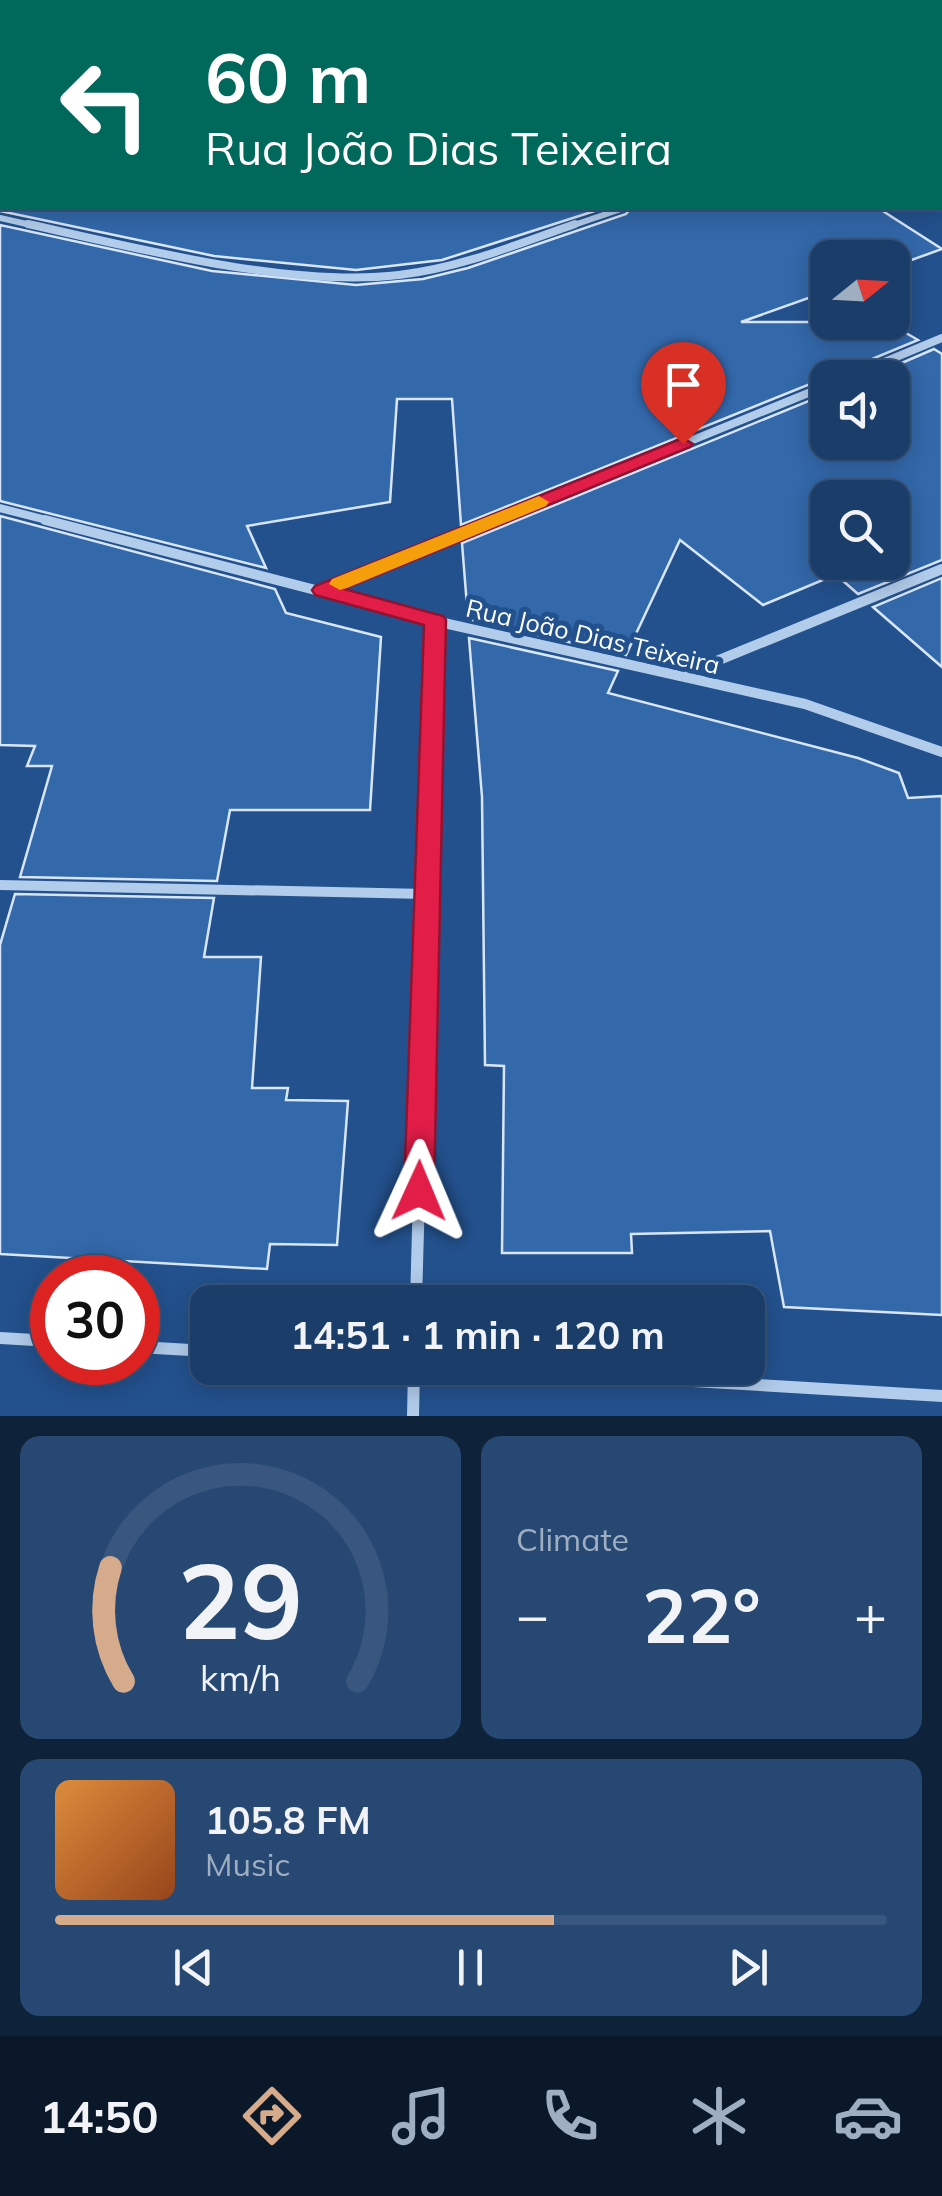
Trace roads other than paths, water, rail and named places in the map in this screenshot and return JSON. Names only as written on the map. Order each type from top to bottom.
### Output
[{"type":"street","points":[[0,218],[124,246],[293,274],[344,278],[448,265],[618,210]]},
{"type":"street","points":[[889,360],[942,338]]},
{"type":"street","points":[[323,590],[810,392]]},
{"type":"street","name":"Rua João Dias Teixeira","points":[[0,508],[435,620],[805,704],[942,752]]},
{"type":"street","points":[[680,676],[942,569]]},
{"type":"street","points":[[416,1285],[435,620]]},
{"type":"street","points":[[0,885],[426,894]]},
{"type":"street","points":[[0,1338],[30,1340]]},
{"type":"street","points":[[160,1348],[190,1350]]},
{"type":"street","points":[[413,1416],[414,1385]]},
{"type":"street","points":[[758,1385],[942,1396]]}]
